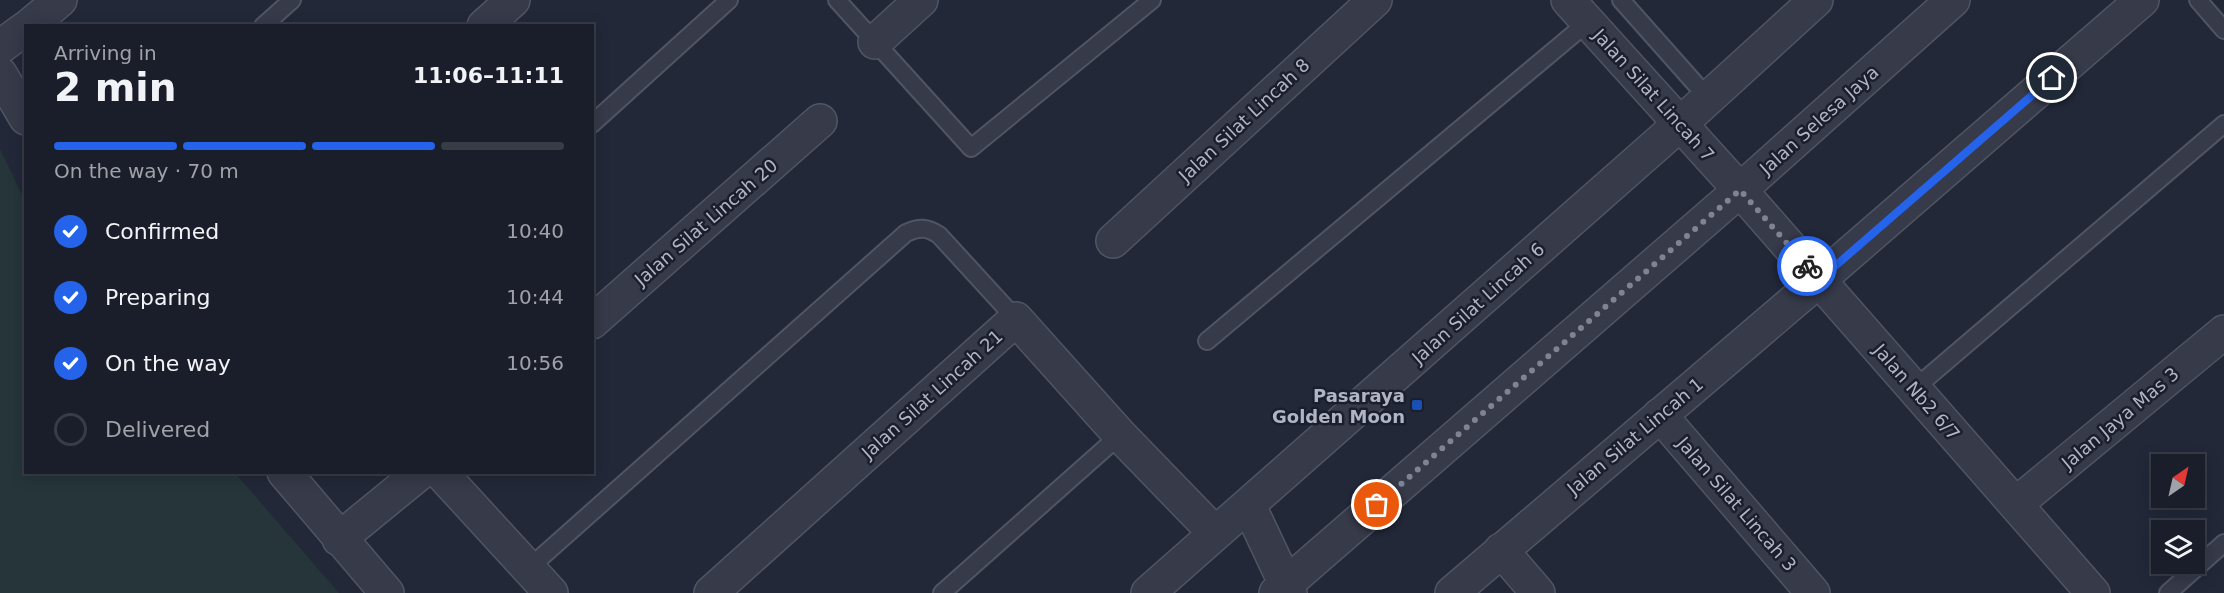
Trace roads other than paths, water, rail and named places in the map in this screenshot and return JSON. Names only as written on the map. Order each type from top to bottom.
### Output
[{"type":"street","points":[[486,24],[513,0]]},
{"type":"street","points":[[875,42],[921,0]]},
{"type":"street","name":"Jalan Silat Lincah 8","points":[[1113,241],[1375,0]]},
{"type":"street","name":"Jalan Silat Lincah 6","points":[[1148,593],[1680,124],[1816,0]]},
{"type":"street","name":"Jalan Selesa Jaya","points":[[1284,590],[1953,0]]},
{"type":"street","name":"Jalan Silat Lincah 1","points":[[1452,593],[1819,280],[2142,0]]},
{"type":"street","name":"Jalan Silat Lincah 7","points":[[1578,11],[1740,190]]},
{"type":"street","points":[[32,24],[45,15]]},
{"type":"street","points":[[0,47],[24,30]]},
{"type":"street","points":[[0,74],[24,115]]},
{"type":"street","name":"Jalan Silat Lincah 20","points":[[594,320],[820,121]]},
{"type":"street","name":"Jalan Nb2 6/7","points":[[1740,190],[2093,593]]},
{"type":"street","name":"Jalan Silat Lincah 21","points":[[711,593],[1016,319],[1120,435],[1215,533]]},
{"type":"street","name":"Jalan Jaya Mas 3","points":[[2016,504],[2224,332]]},
{"type":"street","name":"Jalan Silat Lincah 3","points":[[1660,415],[1813,593]]},
{"type":"street","points":[[286,474],[387,593]]},
{"type":"street","points":[[339,539],[419,474]]},
{"type":"street","points":[[442,474],[551,593]]},
{"type":"street","points":[[1249,506],[1284,590]]},
{"type":"street","points":[[1501,550],[1538,593]]},
{"type":"lane","points":[[265,24],[292,0]]},
{"type":"lane","points":[[594,122],[729,0]]},
{"type":"lane","points":[[837,0],[971,148],[1152,0]]},
{"type":"lane","points":[[1621,0],[1708,98]]},
{"type":"lane","points":[[2198,0],[2224,30]]},
{"type":"lane","points":[[1207,341],[1578,11]]},
{"type":"lane","points":[[1914,389],[2224,124]]},
{"type":"lane","points":[[529,568],[906,233],[916,228],[929,228],[939,235],[1016,319]]},
{"type":"lane","points":[[942,593],[1120,435]]},
{"type":"lane","points":[[2168,593],[2224,543]]},
{"type":"place","name":"Pasaraya Golden Moon","points":[[1417,405]]}]
